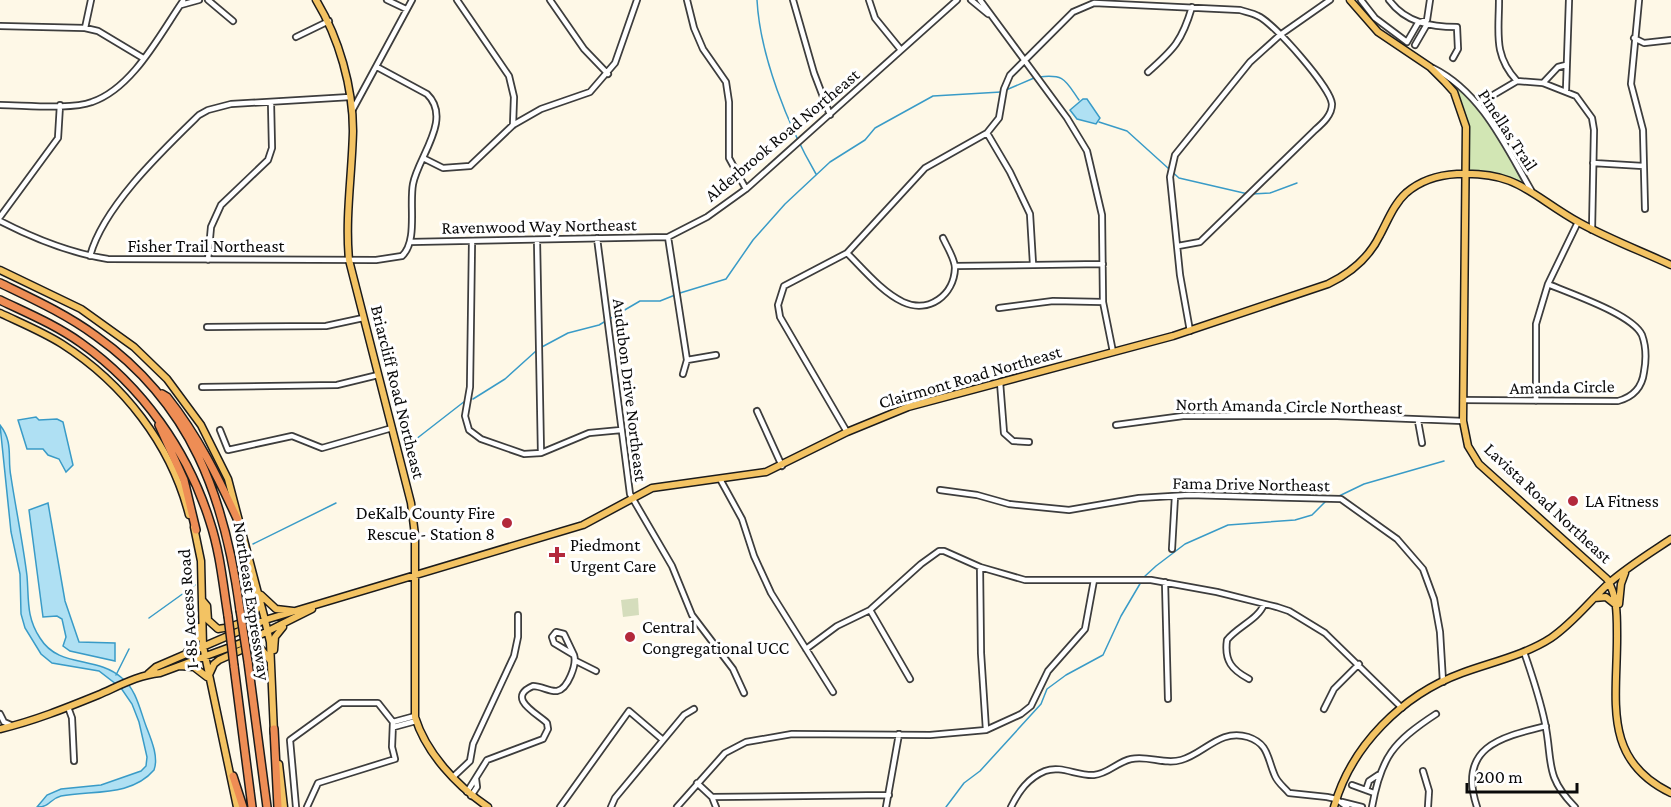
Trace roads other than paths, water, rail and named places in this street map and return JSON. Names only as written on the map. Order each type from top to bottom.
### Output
[{"type":"highway","name":"Northeast Expressway","points":[[0,283],[52,308],[97,336],[133,365],[173,412],[211,483],[230,541],[267,807]]},
{"type":"highway","name":"Northeast Expressway","points":[[0,300],[81,344],[122,378],[156,417],[185,463],[208,514],[217,549],[228,616],[252,807]]},
{"type":"highway","points":[[157,391],[167,397],[193,432],[216,472],[240,525]]},
{"type":"highway","points":[[156,417],[184,480],[196,530]]},
{"type":"highway","points":[[274,729],[278,807]]},
{"type":"highway","points":[[232,776],[243,807]]},
{"type":"main road","name":"Briarcliff Road Northeast","points":[[316,0],[329,21],[352,112],[347,236],[349,260],[411,503],[415,535],[416,719],[424,738],[453,777],[469,794],[488,807]]},
{"type":"main road","name":"Lavista Road Northeast","points":[[1350,0],[1371,25],[1400,48],[1430,67],[1454,92],[1466,127],[1463,421],[1468,446],[1479,464],[1592,564],[1610,583],[1617,613],[1617,721],[1621,743],[1637,770],[1649,781],[1671,793]]},
{"type":"main road","name":"Clairmont Road Northeast","points":[[0,729],[68,707],[110,690],[148,674],[156,667],[265,620],[583,525],[632,497],[658,487],[752,475],[782,466],[847,432],[908,407],[1190,331],[1341,277],[1368,254],[1395,207],[1408,192],[1435,177],[1465,174],[1497,176],[1531,190],[1592,230],[1671,265]]},
{"type":"main road","points":[[0,270],[81,309],[135,347],[180,394],[210,441],[228,479],[268,632],[274,729],[284,807]]},
{"type":"main road","name":"I-85 Access Road","points":[[0,313],[60,342],[90,363],[118,388],[158,441],[196,530],[201,561],[204,656],[237,807]]},
{"type":"main road","points":[[1334,807],[1339,801],[1346,774],[1359,752],[1402,708],[1443,681],[1524,652],[1554,635],[1610,583],[1671,538]]},
{"type":"main road","points":[[1617,613],[1621,581],[1629,568]]},
{"type":"main road","points":[[202,600],[211,624],[222,629],[254,615],[258,606],[257,586]]},
{"type":"main road","points":[[257,586],[269,605],[276,609],[296,611]]},
{"type":"main road","points":[[1594,598],[1606,597],[1616,605]]},
{"type":"main road","points":[[184,655],[197,639],[199,606],[202,600]]},
{"type":"main road","name":"Clairmont Road Northeast","points":[[148,674],[160,674],[268,632],[316,606]]},
{"type":"main road","points":[[270,660],[274,658],[275,637],[286,624]]},
{"type":"main road","points":[[179,666],[194,667],[208,678],[216,662],[248,647],[261,649],[270,660]]},
{"type":"street","points":[[85,28],[91,0]]},
{"type":"street","points":[[0,105],[81,105],[102,98],[124,81],[182,3],[199,0]]},
{"type":"street","points":[[208,0],[233,21]]},
{"type":"street","points":[[387,0],[406,9]]},
{"type":"street","points":[[352,112],[411,0]]},
{"type":"street","points":[[457,0],[509,75],[514,97],[513,125]]},
{"type":"street","points":[[550,0],[584,49],[608,74]]},
{"type":"street","points":[[423,158],[443,168],[470,166],[513,125],[541,109],[590,92],[608,74],[620,50],[637,0]]},
{"type":"street","points":[[687,0],[703,49],[726,82],[729,102],[729,158],[746,189]]},
{"type":"street","points":[[793,0],[814,73],[830,115]]},
{"type":"street","points":[[869,0],[875,18],[902,50]]},
{"type":"street","name":"Alderbrook Road Northeast","points":[[668,237],[707,217],[746,189],[957,0]]},
{"type":"street","points":[[971,0],[988,14]]},
{"type":"street","points":[[980,0],[988,14],[1067,118],[1087,151],[1102,215],[1103,302],[1113,352]]},
{"type":"street","points":[[1190,331],[1170,177],[1175,155],[1250,62],[1280,35],[1330,0]]},
{"type":"street","points":[[1361,0],[1375,18],[1405,40]]},
{"type":"street","points":[[1389,0],[1418,23],[1426,26],[1457,27],[1458,49],[1453,58]]},
{"type":"street","points":[[1400,48],[1418,23],[1427,20],[1430,0]]},
{"type":"street","points":[[1499,0],[1499,54],[1517,81]]},
{"type":"street","points":[[1566,90],[1569,0]]},
{"type":"street","points":[[1639,0],[1631,84],[1643,130],[1645,209]]},
{"type":"street","points":[[847,432],[785,328],[778,305],[784,286],[847,253],[925,168],[987,133],[999,118],[1004,89],[1010,75],[1073,12],[1094,3],[1240,10],[1258,16],[1280,35],[1330,95],[1331,109],[1327,118],[1200,242],[1178,246]]},
{"type":"street","points":[[1148,72],[1177,47],[1185,32],[1192,7]]},
{"type":"street","points":[[296,37],[329,21]]},
{"type":"street","points":[[0,26],[85,28],[98,31],[143,58]]},
{"type":"street","points":[[1415,45],[1426,26]]},
{"type":"street","points":[[1634,38],[1644,43],[1671,40]]},
{"type":"street","points":[[1544,83],[1558,67],[1566,65]]},
{"type":"street","points":[[377,67],[432,99],[438,116],[412,188],[410,242]]},
{"type":"street","name":"Pinellas Trail","points":[[1430,67],[1449,76],[1478,104],[1531,190]]},
{"type":"street","points":[[1478,104],[1517,81],[1544,83],[1576,96],[1592,118],[1592,230]]},
{"type":"street","points":[[90,256],[95,239],[134,184],[199,115],[231,104],[350,97]]},
{"type":"street","points":[[208,260],[211,227],[221,205],[268,160],[272,148],[271,103]]},
{"type":"street","points":[[0,219],[58,138],[60,105]]},
{"type":"street","points":[[987,133],[1010,172],[1030,214],[1033,264]]},
{"type":"street","points":[[1593,163],[1643,166]]},
{"type":"street","name":"Fisher Trail Northeast","points":[[0,219],[39,241],[90,256],[208,260],[396,258],[406,252],[410,242]]},
{"type":"street","points":[[1536,401],[1536,324],[1548,284],[1578,222]]},
{"type":"street","points":[[668,237],[687,360],[683,374]]},
{"type":"street","name":"Ravenwood Way Northeast","points":[[410,242],[668,237]]},
{"type":"street","name":"Audubon Drive Northeast","points":[[597,238],[621,430],[632,497],[672,566],[692,615],[734,669],[744,693]]},
{"type":"street","points":[[847,253],[893,296],[911,305],[929,305],[944,296],[952,285],[955,266],[943,238]]},
{"type":"street","points":[[537,240],[541,453]]},
{"type":"street","points":[[472,242],[470,387],[466,423],[474,436],[525,454],[541,453],[589,433],[621,430]]},
{"type":"street","points":[[955,266],[1102,264]]},
{"type":"street","name":"Amanda Circle","points":[[1463,400],[1607,401],[1628,399],[1641,384],[1644,373],[1644,344],[1638,329],[1604,309],[1548,284]]},
{"type":"street","points":[[999,308],[1053,301],[1103,302]]},
{"type":"street","points":[[207,327],[326,326],[363,318]]},
{"type":"street","points":[[687,360],[716,355]]},
{"type":"street","points":[[202,387],[347,384],[378,375]]},
{"type":"street","points":[[1000,382],[1004,433],[1014,441],[1029,442]]},
{"type":"street","points":[[757,411],[782,466]]},
{"type":"street","name":"North Amanda Circle Northeast","points":[[1116,425],[1183,416],[1337,416],[1463,421]]},
{"type":"street","points":[[1418,421],[1422,443]]},
{"type":"street","points":[[220,430],[228,450],[292,436],[322,448],[392,428]]},
{"type":"street","points":[[720,478],[742,519],[757,563],[771,593],[833,692]]},
{"type":"street","name":"Fama Drive Northeast","points":[[940,490],[1020,506],[1069,510],[1138,498],[1175,496],[1332,497],[1341,499],[1397,539],[1423,569],[1434,599],[1440,632],[1443,681]]},
{"type":"street","points":[[1172,549],[1175,496]]},
{"type":"street","points":[[806,649],[837,626],[870,610],[939,551],[980,567],[1025,580],[1165,582],[1289,611],[1311,624],[1359,664],[1402,708]]},
{"type":"street","points":[[980,567],[981,653],[986,730]]},
{"type":"street","points":[[677,807],[732,747],[765,737],[815,734],[930,735],[986,730],[1028,710],[1048,671],[1085,629],[1094,580]]},
{"type":"street","points":[[1165,582],[1168,699]]},
{"type":"street","points":[[1250,680],[1233,670],[1229,663],[1227,640],[1238,628],[1262,610],[1264,604]]},
{"type":"street","points":[[870,610],[910,679]]},
{"type":"street","points":[[453,777],[470,761],[472,744],[514,656],[518,637],[518,615]]},
{"type":"street","points":[[469,794],[477,787],[476,778],[490,757],[543,739],[548,729],[547,723],[526,708],[523,701],[524,695],[533,686],[554,692],[560,690],[567,683],[576,661],[574,655],[564,634],[554,634],[554,643],[574,655]]},
{"type":"street","points":[[1524,652],[1546,726],[1550,769],[1558,787],[1575,807]]},
{"type":"street","points":[[576,661],[596,671]]},
{"type":"street","points":[[1324,709],[1334,689],[1359,664]]},
{"type":"street","points":[[296,807],[290,740],[340,703],[378,704],[393,724],[391,738],[395,759],[318,783],[308,807]]},
{"type":"street","points":[[68,707],[72,718],[74,761]]},
{"type":"street","points":[[611,807],[684,715],[694,709]]},
{"type":"street","points":[[560,807],[629,711],[663,740]]},
{"type":"street","points":[[0,714],[4,722],[14,726]]},
{"type":"street","points":[[1372,807],[1383,762],[1398,744],[1436,714]]},
{"type":"street","points":[[393,724],[416,719]]},
{"type":"street","points":[[1477,807],[1473,788],[1474,769],[1484,749],[1499,738],[1546,726]]},
{"type":"street","points":[[886,807],[899,735]]},
{"type":"street","points":[[1011,807],[1025,785],[1048,770],[1057,768],[1093,775],[1101,774],[1133,758],[1181,760],[1214,741],[1238,735],[1261,743],[1269,756],[1275,777],[1289,793],[1313,794],[1358,806]]},
{"type":"street","points":[[1423,771],[1429,791],[1428,807]]},
{"type":"street","points":[[1366,790],[1369,781],[1378,775]]},
{"type":"street","points":[[697,783],[712,797],[716,807]]},
{"type":"street","points":[[1352,785],[1374,793]]},
{"type":"street","points":[[712,797],[889,795]]},
{"type":"street","points":[[1339,801],[1347,807]]},
{"type":"water","points":[[1083,99],[1087,99],[1100,118],[1096,124],[1077,119],[1070,110]]},
{"type":"water","points":[[36,417],[39,420],[57,419],[63,422],[73,465],[66,472],[59,459],[48,455],[43,449],[27,449],[18,420]]},
{"type":"water","points":[[0,425],[9,444],[10,470],[24,551],[32,623],[48,648],[57,654],[101,666],[112,671],[127,683],[137,700],[155,754],[154,770],[134,785],[110,791],[61,796],[42,807],[37,807],[47,795],[61,789],[101,785],[141,771],[146,766],[147,757],[139,722],[132,704],[121,688],[99,671],[52,663],[41,654],[25,628],[21,614],[20,574],[11,532]]},
{"type":"water","points":[[48,503],[65,601],[79,642],[115,643],[115,661],[70,651],[63,646],[66,637],[62,619],[57,616],[43,617],[29,510]]},
{"type":"waterway","points":[[757,0],[759,22],[777,90],[795,134],[816,174]]},
{"type":"waterway","points":[[1039,77],[1054,77],[1063,80],[1079,100]]},
{"type":"waterway","points":[[1006,90],[1034,78]]},
{"type":"waterway","points":[[680,293],[726,279],[753,240],[785,204],[830,162],[865,140],[875,128],[933,96],[1001,92]]},
{"type":"waterway","points":[[1099,122],[1127,131],[1179,178],[1248,194]]},
{"type":"waterway","points":[[1252,194],[1270,193],[1297,183]]},
{"type":"waterway","points":[[540,348],[568,333],[599,325],[640,301],[660,301],[675,295]]},
{"type":"waterway","points":[[473,399],[505,379],[536,351]]},
{"type":"waterway","points":[[406,457],[411,443],[465,401]]},
{"type":"waterway","points":[[1337,497],[1364,484],[1444,461]]},
{"type":"waterway","points":[[946,807],[964,783],[980,771],[1041,704],[1047,689],[1066,675],[1103,655],[1121,616],[1144,577],[1156,566],[1185,544],[1228,525],[1295,520],[1312,515],[1327,500]]},
{"type":"waterway","points":[[253,544],[336,503]]},
{"type":"waterway","points":[[149,618],[195,585]]},
{"type":"waterway","points":[[116,675],[129,649]]},
{"type":"place","name":"LA Fitness","points":[[1573,501]]},
{"type":"place","name":"DeKalb County Fire Rescue - Station 8","points":[[507,523]]},
{"type":"place","name":"Piedmont Urgent Care","points":[[557,555]]},
{"type":"place","name":"Central Congregational UCC","points":[[630,637]]}]
